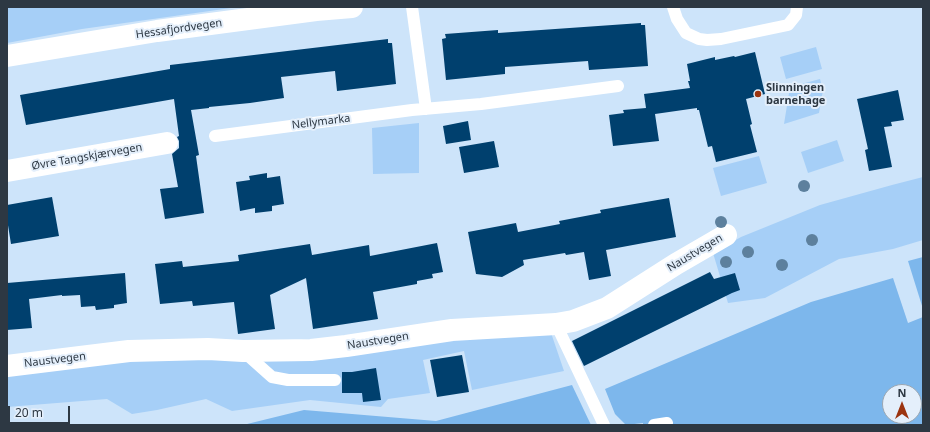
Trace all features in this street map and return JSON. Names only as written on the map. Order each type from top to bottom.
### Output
[{"type":"street","name":"Hessafjordvegen","points":[[7,56],[157,31],[316,10],[352,7]]},
{"type":"street","name":"Øvre Tangskjærvegen","points":[[7,171],[167,143]]},
{"type":"street","name":"Naustvegen","points":[[7,366],[129,351],[208,349],[243,351],[310,350],[452,330],[556,324],[574,321],[606,308],[726,234]]},
{"type":"lane","points":[[412,7],[426,109]]},
{"type":"lane","points":[[673,7],[677,20],[686,33],[707,40],[788,25],[796,15],[797,7]]},
{"type":"lane","name":"Nellymarka","points":[[215,136],[618,86]]},
{"type":"lane","points":[[556,324],[604,425]]},
{"type":"lane","points":[[243,351],[272,377],[288,380],[335,380]]},
{"type":"lane","points":[[654,425],[667,422]]},
{"type":"shaded area","points":[[7,7],[231,8],[82,29],[7,43]]},
{"type":"shaded area","points":[[816,47],[822,69],[786,79],[780,57]]},
{"type":"shaded area","points":[[820,79],[823,90],[819,113],[784,124],[790,87]]},
{"type":"shaded area","points":[[419,123],[419,173],[373,174],[372,128]]},
{"type":"shaded area","points":[[837,140],[844,161],[808,173],[801,152]]},
{"type":"shaded area","points":[[759,156],[767,183],[721,196],[713,168]]},
{"type":"shaded area","points":[[923,177],[923,240],[893,249],[839,259],[765,298],[728,303],[713,253],[741,237],[820,205]]},
{"type":"shaded area","points":[[923,257],[923,309],[908,261]]},
{"type":"shaded area","points":[[893,278],[908,323],[923,317],[923,425],[643,425],[643,423],[626,425],[615,414],[605,389],[811,302]]},
{"type":"shaded area","points":[[547,321],[564,371],[472,390],[464,351],[423,360],[430,393],[388,399],[381,407],[310,400],[232,411],[206,399],[132,414],[107,399],[7,407],[7,356],[250,344]]},
{"type":"shaded area","points":[[572,385],[591,425],[243,425],[304,410],[436,421]]},
{"type":"building","points":[[641,23],[641,25],[645,25],[648,66],[589,70],[588,61],[505,67],[505,74],[446,80],[442,39],[446,38],[445,34],[498,30],[498,33]]},
{"type":"building","points":[[388,39],[388,43],[392,43],[396,84],[337,91],[335,71],[281,77],[284,98],[191,110],[199,155],[196,156],[204,213],[165,219],[160,189],[178,187],[172,154],[179,148],[179,141],[177,137],[179,136],[174,99],[26,125],[20,95],[170,69],[170,65]]},
{"type":"building","points":[[755,52],[765,94],[746,99],[752,124],[750,125],[757,152],[716,162],[712,146],[708,147],[699,110],[697,110],[697,108],[655,114],[659,141],[613,146],[609,115],[624,113],[623,110],[646,108],[644,94],[690,88],[687,64],[715,57],[715,60]]},
{"type":"building","points":[[898,90],[904,120],[891,122],[892,126],[884,127],[892,167],[869,171],[865,150],[868,149],[857,99]]},
{"type":"building","points":[[468,121],[471,140],[446,144],[443,126]]},
{"type":"building","points":[[494,141],[499,167],[464,173],[459,147]]},
{"type":"building","points":[[267,173],[267,178],[280,176],[284,204],[272,206],[272,211],[255,213],[255,208],[240,211],[236,182],[250,180],[249,176]]},
{"type":"building","points":[[52,197],[59,236],[11,244],[7,219],[7,205]]},
{"type":"building","points":[[669,198],[676,237],[606,250],[611,276],[589,280],[584,252],[566,255],[565,253],[523,260],[524,265],[502,277],[476,274],[468,232],[516,223],[518,232],[560,224],[559,221],[601,213],[600,210]]},
{"type":"building","points":[[437,243],[443,272],[432,274],[433,278],[417,281],[417,284],[373,292],[378,319],[313,329],[306,278],[270,295],[275,329],[238,334],[234,302],[193,306],[192,301],[160,304],[155,264],[182,261],[183,267],[239,261],[238,255],[310,244],[312,255],[369,245],[370,256]]},
{"type":"building","points":[[710,272],[714,279],[735,273],[740,290],[584,366],[572,341]]},
{"type":"building","points":[[125,273],[127,303],[114,305],[114,308],[96,310],[95,306],[81,307],[80,295],[62,295],[29,299],[32,328],[7,330],[7,283]]},
{"type":"building","points":[[462,355],[469,392],[437,397],[430,360]]},
{"type":"building","points":[[376,368],[381,400],[363,402],[362,393],[342,393],[342,372]]},
{"type":"place","name":"Slinningen barnehage","points":[[758,94]]}]
